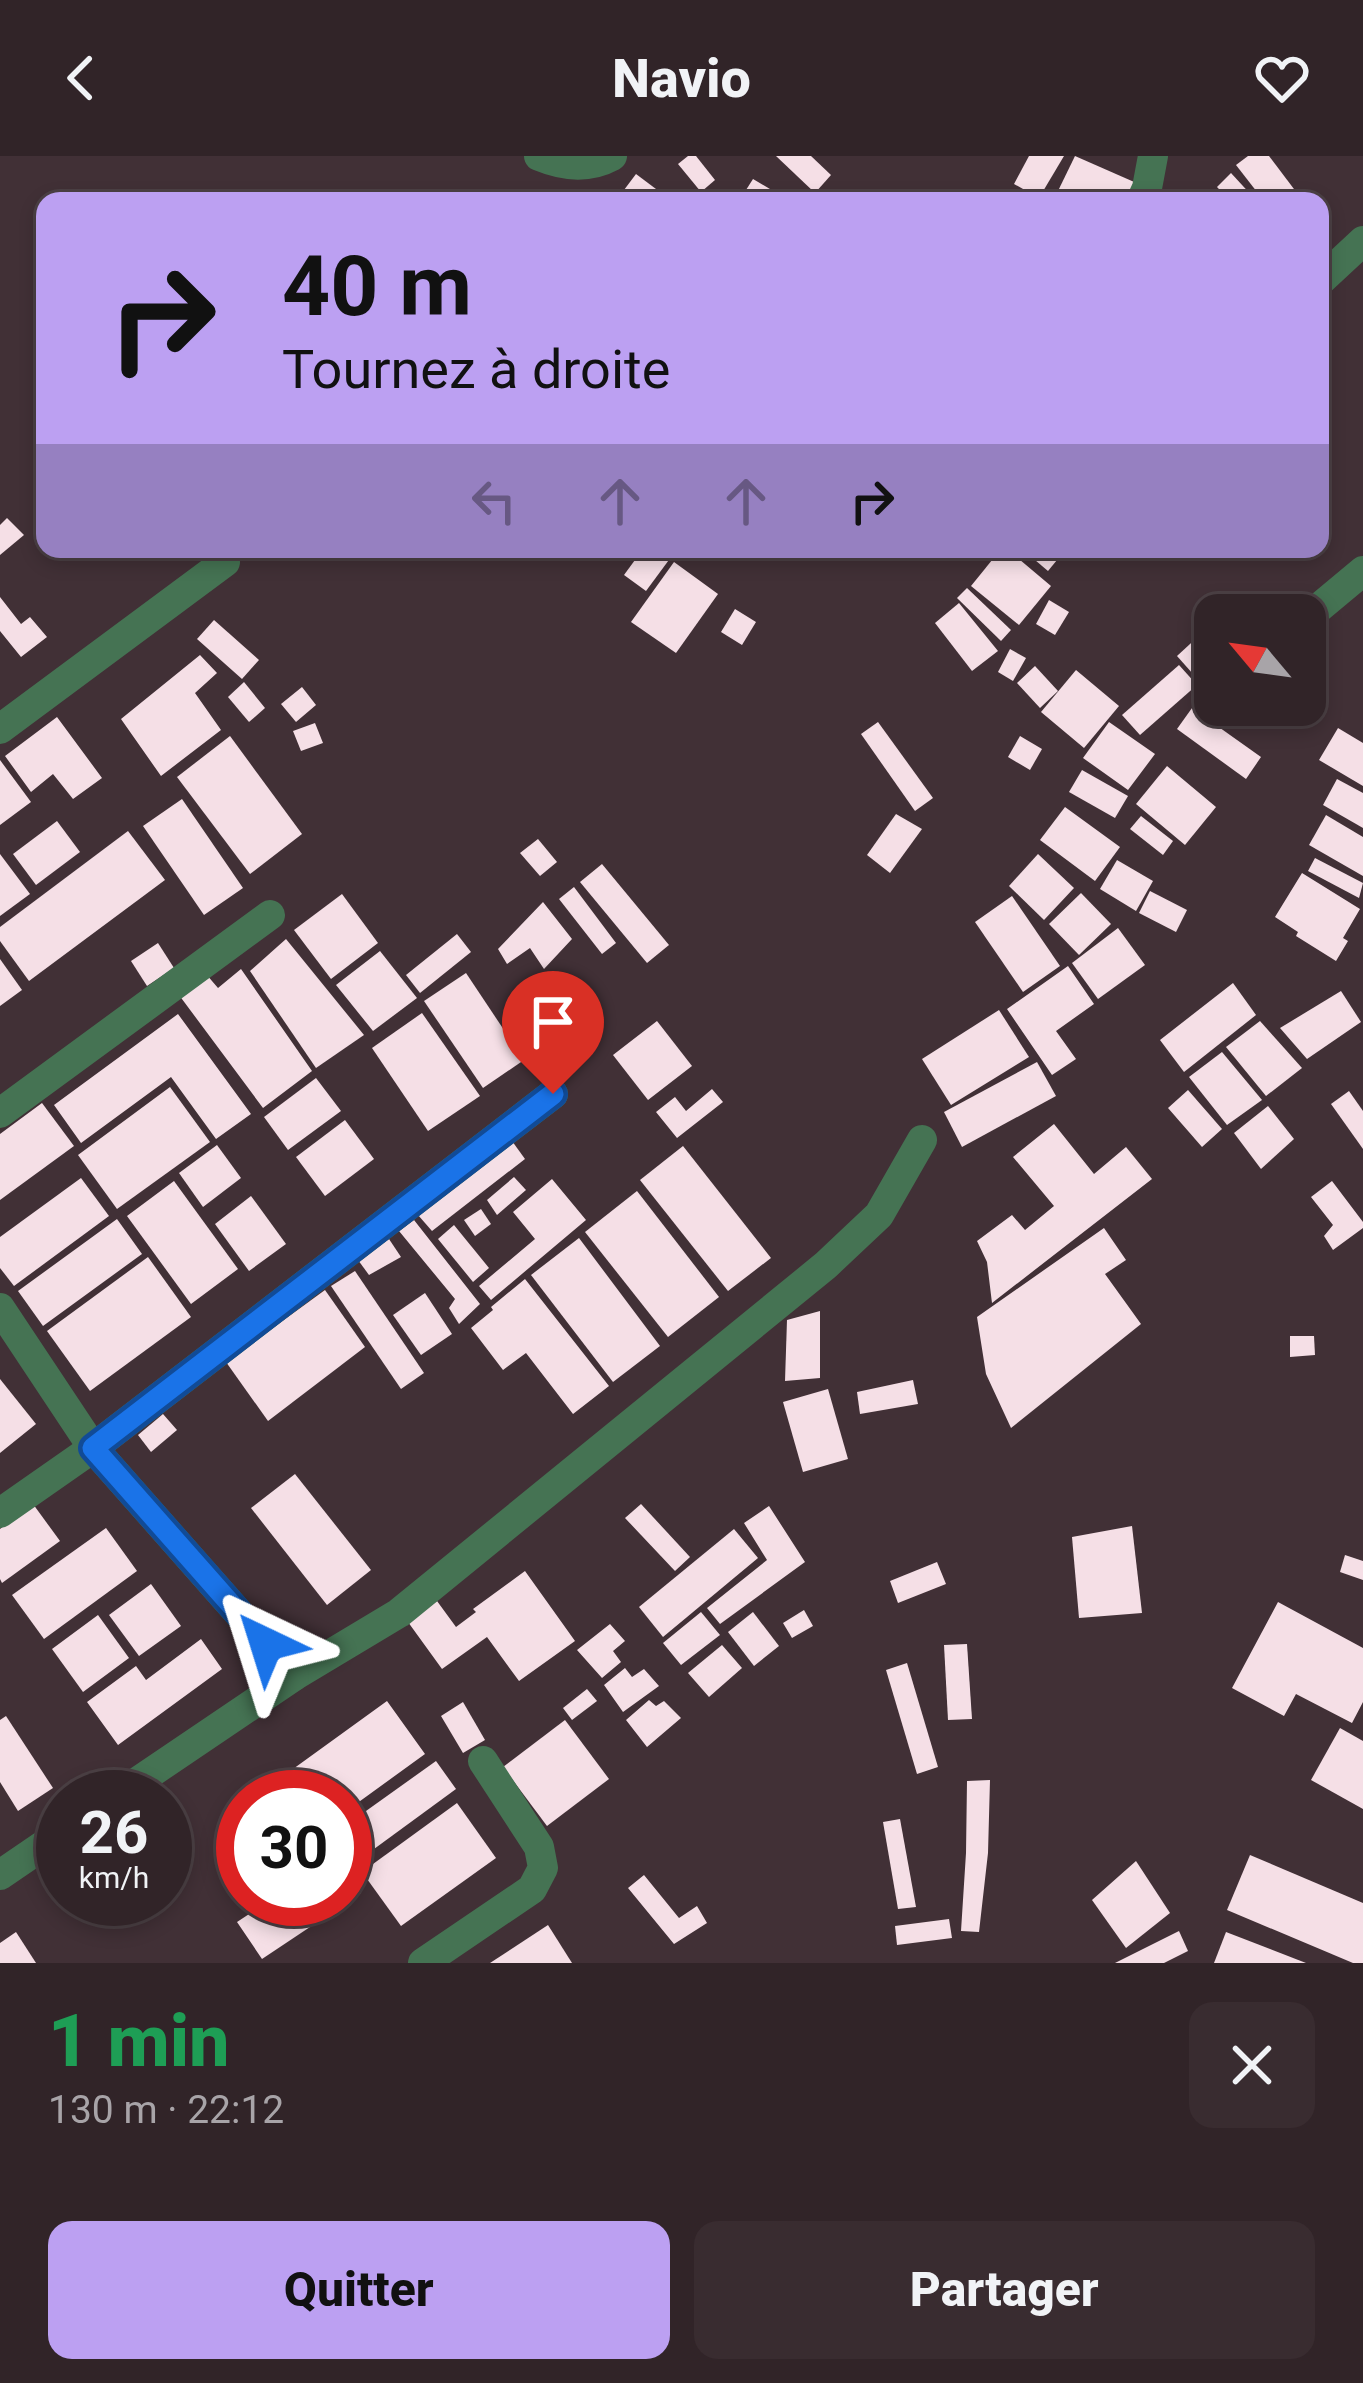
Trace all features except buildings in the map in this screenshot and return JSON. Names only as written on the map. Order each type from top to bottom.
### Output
[{"type":"street","points":[[539,156],[564,166],[612,156]]},
{"type":"street","points":[[1145,192],[1153,156]]},
{"type":"street","points":[[1329,273],[1363,241]]},
{"type":"street","points":[[0,729],[225,562]]},
{"type":"street","points":[[1326,602],[1363,571]]},
{"type":"street","points":[[5,1098],[270,915]]},
{"type":"street","points":[[0,1513],[93,1448],[553,1094]]},
{"type":"street","points":[[155,1770],[295,1676],[400,1613],[826,1264],[879,1215],[922,1140]]},
{"type":"street","points":[[0,1308],[93,1448],[295,1676]]},
{"type":"street","points":[[423,1963],[532,1889],[543,1868],[539,1847],[483,1761]]},
{"type":"street","points":[[0,1875],[36,1850]]},
{"type":"route","points":[[266,1644],[93,1448],[553,1094]]}]
